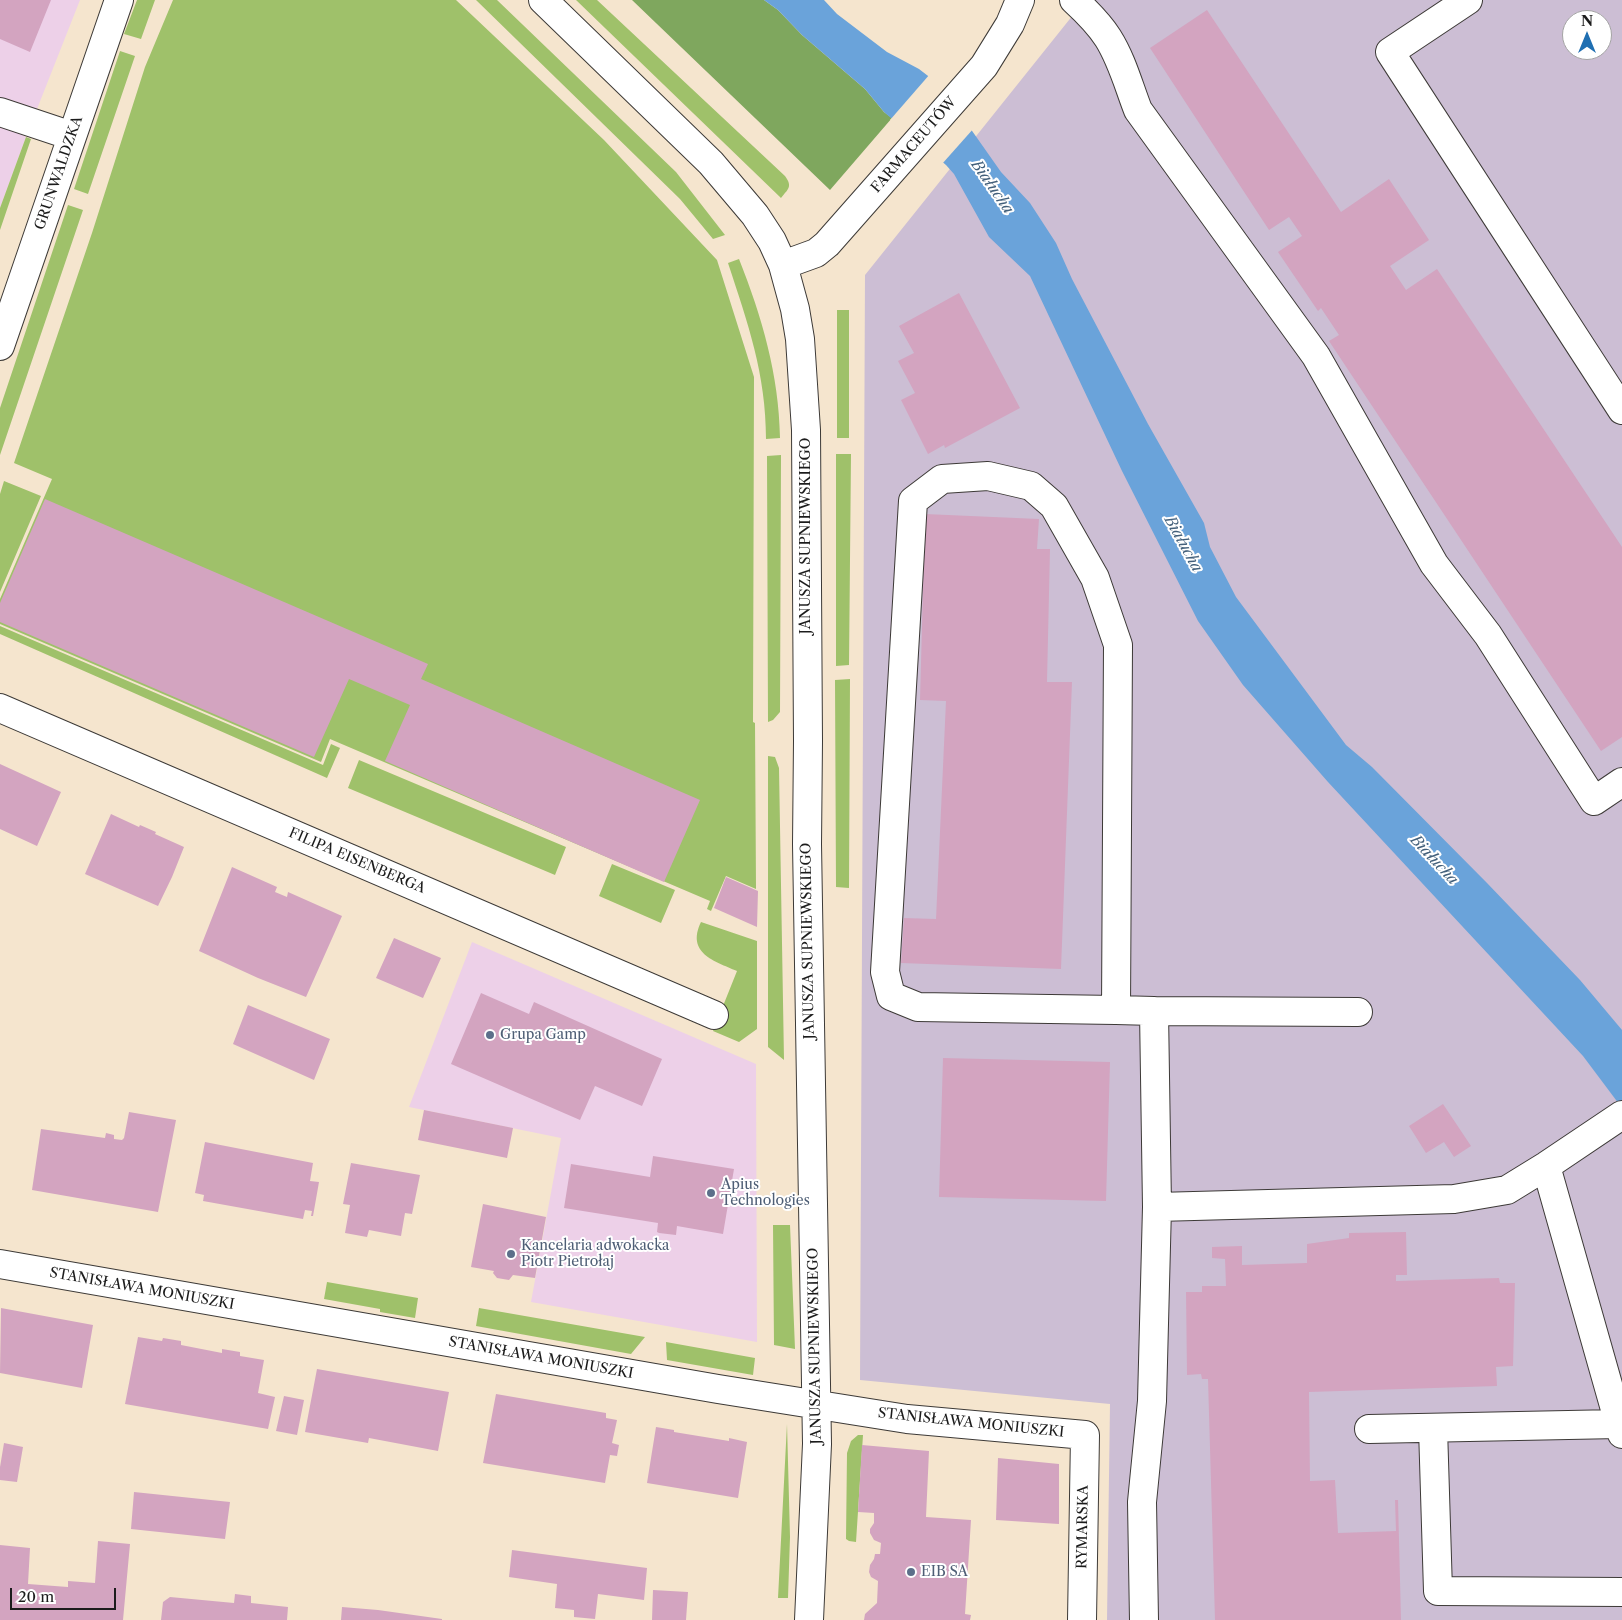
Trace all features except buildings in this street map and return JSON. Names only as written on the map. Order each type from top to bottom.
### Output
[{"type":"street","name":"GRUNWALDZKA","points":[[0,346],[119,0]]},
{"type":"street","name":"JANUSZA SUPNIEWSKIEGO","points":[[543,0],[710,163],[755,215],[783,264],[795,310],[800,339],[806,430],[807,901],[817,1404],[809,1620]]},
{"type":"street","name":"FARMACEUTÓW","points":[[783,264],[806,258],[816,253],[888,175],[984,66],[1010,24],[1020,0]]},
{"type":"street","points":[[1074,0],[1085,10],[1108,39],[1138,110],[1316,356],[1434,564],[1488,634],[1594,801],[1622,782]]},
{"type":"street","points":[[1468,0],[1390,52],[1622,410]]},
{"type":"street","points":[[0,112],[72,136]]},
{"type":"street","points":[[1116,1010],[1118,645],[1095,578],[1054,506],[1031,486],[988,476],[942,479],[913,501],[885,972],[891,996],[918,1007],[1154,1011],[1358,1012]]},
{"type":"street","name":"FILIPA EISENBERGA","points":[[0,708],[714,1015]]},
{"type":"street","points":[[1144,1620],[1142,1502],[1152,1401],[1157,1207],[1154,1011]]},
{"type":"street","points":[[1157,1207],[1454,1199],[1507,1190],[1622,1115]]},
{"type":"street","points":[[1369,1429],[1620,1429],[1546,1166]]},
{"type":"street","name":"STANISŁAWA MONIUSZKI","points":[[0,1264],[718,1389],[919,1421],[1085,1435]]},
{"type":"street","points":[[1433,1428],[1438,1592],[1622,1592]]},
{"type":"street","name":"RYMARSKA","points":[[1082,1620],[1085,1435]]},
{"type":"shaded area","points":[[0,0],[80,0],[37,109],[28,108],[19,133],[26,137],[0,208]]},
{"type":"shaded area","points":[[1085,0],[1622,0],[1622,1620],[1107,1620],[1110,1404],[860,1380],[865,275]]},
{"type":"shaded area","points":[[472,942],[756,1064],[757,1342],[531,1302],[561,1138],[409,1107]]},
{"type":"green space","points":[[137,0],[155,0],[141,39],[124,34]]},
{"type":"green space","points":[[173,0],[456,0],[604,140],[717,260],[754,377],[753,722],[755,723],[756,889],[726,876],[711,911],[707,909],[710,901],[330,739],[321,762],[0,624],[0,599],[52,479],[14,463],[92,233],[145,67]]},
{"type":"green space","points":[[476,0],[497,0],[676,172],[725,235],[713,239],[680,199]]},
{"type":"green space","points":[[576,0],[597,0],[785,176],[789,185],[781,198]]},
{"type":"green space","points":[[632,0],[764,0],[778,10],[802,35],[865,89],[884,112],[892,118],[830,190]]},
{"type":"green space","points":[[120,51],[135,56],[88,194],[74,189]]},
{"type":"green space","points":[[26,137],[31,139],[0,230],[0,208]]},
{"type":"green space","points":[[68,205],[83,210],[0,455],[0,408]]},
{"type":"green space","points":[[739,259],[768,347],[773,369],[780,438],[766,439],[763,393],[759,371],[749,328],[728,263]]},
{"type":"green space","points":[[837,310],[849,310],[849,438],[837,438]]},
{"type":"green space","points":[[836,454],[851,454],[849,665],[836,666]]},
{"type":"green space","points":[[781,455],[780,712],[773,720],[768,722],[767,456]]},
{"type":"green space","points":[[4,481],[41,496],[0,592],[0,494]]},
{"type":"green space","points":[[0,626],[323,765],[331,744],[340,748],[327,778],[0,634]]},
{"type":"green space","points":[[850,679],[849,888],[836,887],[835,680]]},
{"type":"green space","points":[[768,756],[775,757],[779,768],[784,1060],[768,1047]]},
{"type":"green space","points":[[359,760],[566,847],[555,875],[348,788]]},
{"type":"green space","points":[[612,864],[675,890],[661,923],[599,896]]},
{"type":"green space","points":[[701,922],[757,941],[757,1029],[739,1042],[713,1031],[737,971],[712,959],[700,948],[697,941],[697,933]]},
{"type":"green space","points":[[773,1225],[790,1225],[795,1349],[774,1345]]},
{"type":"green space","points":[[327,1282],[418,1298],[415,1318],[380,1312],[380,1309],[324,1299]]},
{"type":"green space","points":[[479,1308],[645,1337],[631,1354],[476,1326]]},
{"type":"green space","points":[[666,1342],[755,1358],[753,1375],[667,1360]]},
{"type":"green space","points":[[787,1424],[790,1537],[788,1598],[778,1598]]},
{"type":"green space","points":[[858,1435],[863,1435],[856,1542],[846,1539],[847,1453],[851,1441]]},
{"type":"water","name":"Białucha","points":[[764,0],[824,0],[837,14],[887,52],[919,69],[932,79],[963,118],[1001,172],[1030,203],[1056,243],[1072,279],[1148,424],[1204,523],[1210,547],[1236,597],[1346,745],[1372,767],[1487,883],[1580,980],[1622,1030],[1622,1108],[1583,1056],[1328,782],[1243,685],[1198,621],[1122,471],[1030,276],[989,237],[954,174],[884,112],[865,89],[802,35],[778,10]]},
{"type":"pier","points":[[930,74],[955,102],[974,128],[942,164],[890,120]]},
{"type":"place","name":"Grupa Gamp","points":[[490,1035]]},
{"type":"place","name":"Apius Technologies","points":[[711,1193]]},
{"type":"place","name":"Kancelaria adwokacka Piotr Pietrołaj","points":[[511,1254]]},
{"type":"place","name":"EIB SA","points":[[911,1572]]}]
